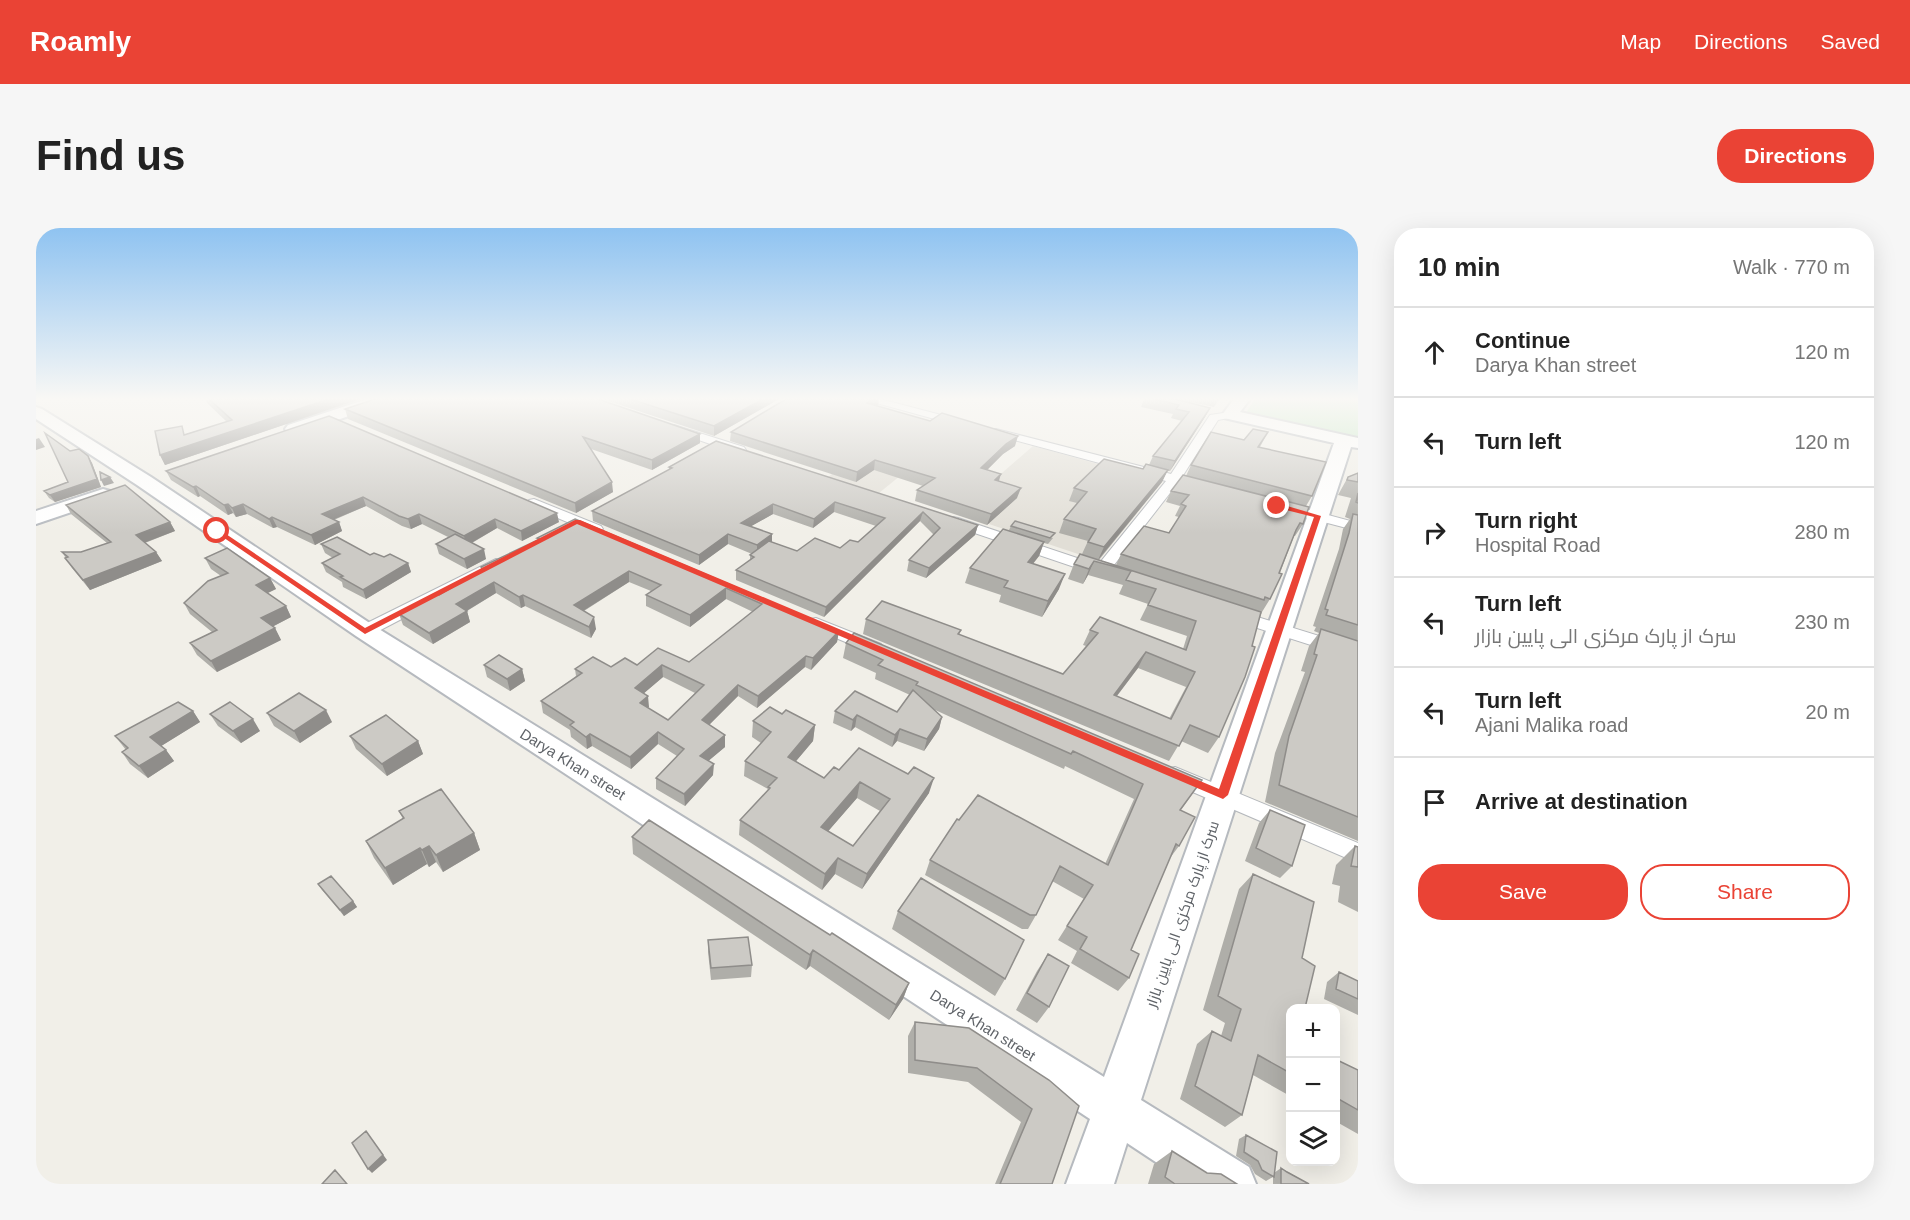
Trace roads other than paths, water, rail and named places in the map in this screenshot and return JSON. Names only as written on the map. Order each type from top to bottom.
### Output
[{"type":"street","name":"Darya Khan street","points":[[94,444],[155,477],[365,631],[1232,1184]]},
{"type":"street","points":[[698,454],[715,444]]},
{"type":"street","points":[[723,444],[752,454]]},
{"type":"street","points":[[1039,444],[1218,490]]},
{"type":"street","points":[[943,518],[1106,573],[1197,444]]},
{"type":"street","name":"سرک از پارک مرکزی الی پایین بازار","points":[[1090,1184],[1318,516],[1350,444]]},
{"type":"street","points":[[36,518],[155,477]]},
{"type":"street","points":[[513,494],[610,535]]},
{"type":"street","points":[[1285,507],[1358,527]]},
{"type":"street","points":[[558,531],[597,510]]},
{"type":"street","points":[[365,631],[510,556]]},
{"type":"street","points":[[1223,611],[1358,654]]},
{"type":"street","points":[[796,614],[894,656]]},
{"type":"street","points":[[1157,767],[1358,854]]}]
